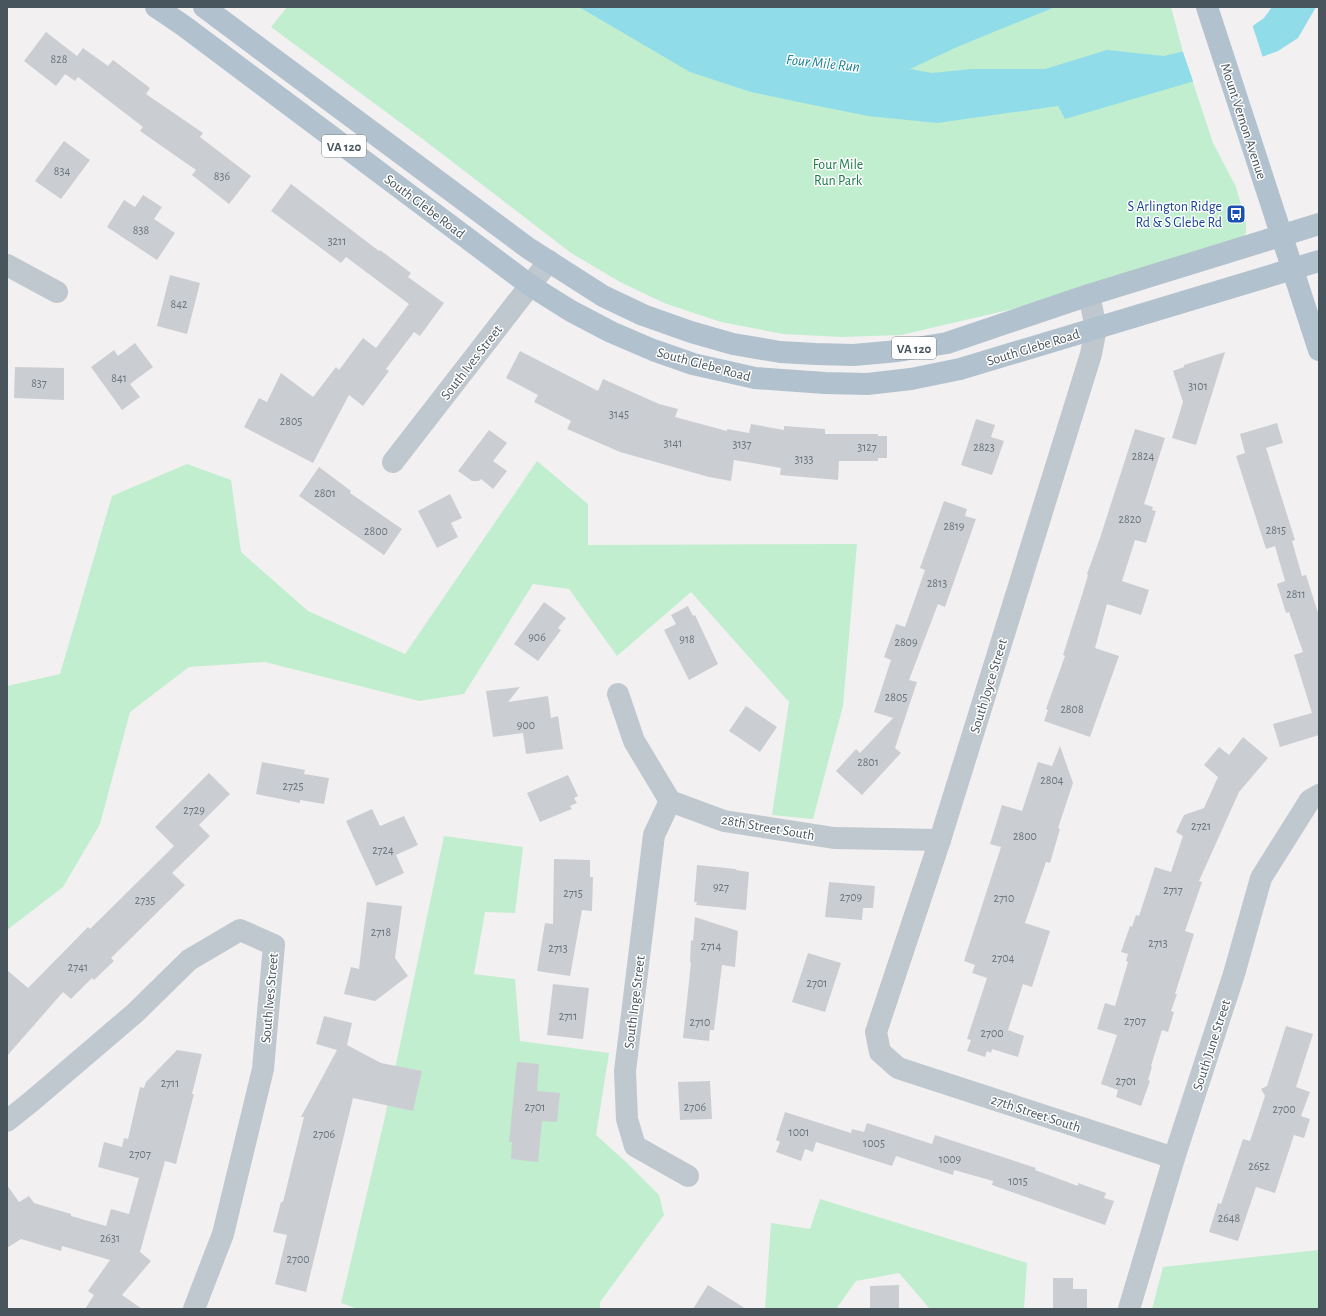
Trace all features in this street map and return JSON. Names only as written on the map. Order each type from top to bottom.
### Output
[{"type":"main road","name":"South Glebe Road","points":[[156,7],[190,30],[531,286],[612,332],[653,350],[693,364],[755,378],[825,383],[867,384],[911,379],[960,369],[1319,260]]},
{"type":"main road","name":"South Glebe Road","points":[[204,7],[528,248],[603,296],[643,315],[733,344],[780,352],[854,355],[898,351],[947,343],[1089,295],[1319,224]]},
{"type":"main road","name":"Mount Vernon Avenue","points":[[1207,7],[1319,350]]},
{"type":"street","name":"South Ives Street","points":[[393,462],[549,261]]},
{"type":"street","points":[[7,265],[57,292]]},
{"type":"street","name":"South Joyce Street","points":[[898,1068],[880,1052],[876,1032],[940,840],[1091,354],[1096,328],[1089,295]]},
{"type":"street","points":[[618,694],[634,741],[670,801]]},
{"type":"street","name":"South June Street","points":[[1129,1309],[1174,1158],[1234,974],[1261,878],[1310,800],[1319,794]]},
{"type":"street","name":"28th Street South","points":[[670,801],[724,821],[834,838],[940,840]]},
{"type":"street","name":"South Inge Street","points":[[670,801],[654,835],[625,1071],[627,1119],[635,1146],[688,1176]]},
{"type":"street","name":"South Ives Street","points":[[7,1121],[135,1013],[189,960],[240,930],[274,945],[263,1069],[223,1234],[194,1309]]},
{"type":"street","name":"27th Street South","points":[[898,1068],[1174,1158]]},
{"type":"green space","name":"Four Mile Run Park","points":[[287,7],[1171,7],[1183,52],[1213,143],[1236,187],[1246,223],[1246,233],[1242,239],[1021,307],[901,335],[842,337],[783,334],[721,322],[664,303],[620,282],[571,253],[424,140],[271,27]]},
{"type":"green space","points":[[537,461],[588,504],[588,545],[857,544],[843,706],[813,819],[772,815],[789,702],[691,592],[617,656],[569,589],[533,584],[464,694],[419,701],[265,662],[189,667],[130,712],[100,824],[63,887],[7,930],[7,686],[60,674],[112,496],[187,464],[231,480],[241,552],[308,611],[405,654]]},
{"type":"green space","points":[[444,836],[523,847],[515,913],[485,912],[474,974],[515,979],[520,1041],[609,1053],[596,1135],[659,1195],[664,1215],[600,1302],[600,1309],[358,1309],[341,1303],[384,1121]]},
{"type":"green space","points":[[820,1199],[1027,1263],[1024,1309],[930,1309],[899,1273],[856,1281],[836,1309],[765,1309],[771,1223],[810,1229]]},
{"type":"green space","points":[[1319,1250],[1319,1309],[1152,1309],[1163,1267]]},
{"type":"water","name":"Four Mile Run","points":[[579,7],[1055,7],[957,47],[910,69],[932,73],[972,69],[1045,69],[1107,50],[1164,56],[1234,39],[1264,18],[1272,7],[1316,7],[1298,38],[1278,51],[1198,80],[1065,119],[1058,106],[937,123],[868,116],[751,92],[690,72]]},
{"type":"pier","points":[[1252,24],[1263,58],[1194,84],[1182,49],[1234,37]]},
{"type":"building","points":[[46,32],[77,56],[83,48],[108,66],[113,60],[150,88],[146,94],[203,133],[200,137],[251,176],[229,204],[192,175],[196,170],[140,131],[143,127],[78,77],[75,81],[65,74],[56,86],[24,61]]},
{"type":"building","points":[[64,141],[90,160],[61,199],[35,181]]},
{"type":"building","points":[[291,184],[379,251],[380,250],[411,273],[408,277],[444,303],[420,336],[414,332],[386,369],[389,371],[363,406],[349,395],[313,463],[244,427],[259,398],[267,402],[281,373],[313,397],[336,367],[339,370],[363,338],[376,348],[409,304],[346,257],[341,263],[271,211]]},
{"type":"building","points":[[143,195],[162,207],[154,219],[175,233],[157,260],[107,227],[124,200],[135,207]]},
{"type":"building","points":[[170,275],[200,283],[187,334],[157,326]]},
{"type":"building","points":[[135,343],[153,367],[130,384],[140,397],[122,410],[91,367],[114,350],[118,356]]},
{"type":"building","points":[[520,351],[598,391],[603,379],[659,404],[678,409],[675,417],[727,431],[727,429],[749,433],[751,424],[784,430],[784,426],[825,429],[825,434],[878,434],[878,436],[887,436],[887,458],[878,458],[878,461],[839,461],[838,480],[780,475],[781,468],[734,460],[731,481],[709,477],[620,452],[567,429],[571,421],[534,402],[538,395],[506,378]]},
{"type":"building","points":[[1225,352],[1196,445],[1172,438],[1183,402],[1173,371],[1184,367],[1184,365]]},
{"type":"building","points":[[15,367],[64,368],[64,400],[14,398]]},
{"type":"building","points":[[976,419],[995,425],[991,437],[1004,441],[992,475],[961,465]]},
{"type":"building","points":[[1277,423],[1283,443],[1266,448],[1295,540],[1292,541],[1302,576],[1306,575],[1319,616],[1319,735],[1280,747],[1273,724],[1312,713],[1294,655],[1303,652],[1289,612],[1286,613],[1277,584],[1285,581],[1275,546],[1266,549],[1236,456],[1245,453],[1240,434]]},
{"type":"building","points":[[1135,429],[1165,438],[1144,504],[1153,507],[1152,510],[1156,511],[1146,543],[1135,540],[1122,581],[1149,590],[1141,615],[1107,604],[1095,648],[1119,656],[1090,737],[1044,721],[1048,710],[1046,709],[1065,656],[1063,655],[1083,592],[1087,574]]},
{"type":"building","points":[[489,430],[507,443],[493,461],[507,471],[493,489],[481,479],[479,481],[472,481],[458,471]]},
{"type":"building","points":[[319,467],[351,491],[350,493],[402,529],[384,555],[299,496]]},
{"type":"building","points":[[450,494],[462,518],[451,523],[458,537],[437,548],[418,511]]},
{"type":"building","points":[[944,501],[967,509],[965,516],[976,519],[945,607],[938,604],[909,680],[917,682],[895,748],[901,753],[862,795],[836,771],[856,749],[860,753],[893,718],[874,712],[891,660],[884,657],[896,624],[905,627],[925,570],[920,568]]},
{"type":"building","points":[[544,602],[566,618],[558,628],[561,630],[538,661],[514,644]]},
{"type":"building","points":[[688,606],[693,616],[695,615],[718,664],[689,680],[664,630],[676,624],[671,615]]},
{"type":"building","points":[[520,687],[508,702],[548,696],[551,718],[558,716],[563,749],[526,754],[523,733],[493,737],[486,691]]},
{"type":"building","points":[[746,706],[777,727],[760,752],[729,731]]},
{"type":"building","points":[[1243,737],[1268,758],[1239,792],[1199,881],[1202,882],[1185,931],[1194,934],[1175,994],[1177,994],[1171,1011],[1174,1012],[1168,1032],[1162,1030],[1151,1066],[1148,1080],[1150,1081],[1141,1106],[1116,1097],[1118,1090],[1101,1084],[1117,1035],[1097,1029],[1105,1003],[1115,1006],[1128,962],[1126,961],[1128,954],[1121,952],[1130,926],[1132,927],[1136,915],[1139,916],[1155,867],[1171,872],[1183,836],[1176,832],[1184,815],[1204,808],[1218,777],[1204,765],[1219,747],[1229,755]]},
{"type":"building","points":[[1060,746],[1073,783],[1058,828],[1060,829],[1050,863],[1046,862],[1025,923],[1050,931],[1032,987],[1023,984],[1008,1030],[1024,1036],[1018,1057],[992,1049],[991,1053],[987,1051],[985,1057],[967,1051],[971,1040],[967,1039],[987,978],[972,973],[975,965],[964,961],[1001,847],[990,844],[1002,805],[1022,811],[1038,762],[1052,766]]},
{"type":"building","points":[[262,762],[305,770],[304,774],[329,778],[324,804],[300,800],[300,803],[256,794]]},
{"type":"building","points":[[209,773],[230,794],[199,825],[210,836],[172,873],[185,885],[111,958],[114,961],[94,980],[92,978],[71,999],[63,992],[7,1056],[7,970],[28,988],[88,927],[90,929],[174,846],[155,827]]},
{"type":"building","points":[[568,775],[578,796],[574,798],[577,803],[570,806],[572,809],[540,822],[527,793]]},
{"type":"building","points":[[372,809],[380,826],[404,816],[418,845],[396,855],[404,873],[376,886],[346,821]]},
{"type":"building","points":[[554,859],[590,860],[590,877],[593,877],[592,911],[582,910],[570,976],[537,971],[545,923],[553,924]]},
{"type":"building","points":[[697,865],[736,869],[749,872],[746,910],[696,905],[697,902],[694,902]]},
{"type":"building","points":[[829,882],[875,886],[873,908],[863,908],[862,920],[825,917]]},
{"type":"building","points":[[367,902],[402,906],[395,958],[408,976],[375,1001],[344,994],[351,967],[359,969]]},
{"type":"building","points":[[695,917],[738,931],[735,967],[722,965],[714,1030],[710,1030],[709,1041],[683,1038],[691,963],[691,940],[693,941]]},
{"type":"building","points":[[808,953],[841,963],[825,1012],[792,1002]]},
{"type":"building","points":[[553,984],[589,988],[583,1039],[547,1035]]},
{"type":"building","points":[[324,1016],[352,1023],[347,1045],[381,1063],[422,1071],[413,1111],[353,1098],[306,1292],[275,1284],[287,1235],[273,1232],[281,1202],[283,1202],[304,1117],[301,1117],[337,1050],[316,1044]]},
{"type":"building","points":[[1286,1026],[1313,1034],[1296,1087],[1310,1092],[1301,1116],[1310,1119],[1304,1138],[1294,1135],[1275,1193],[1256,1187],[1238,1241],[1209,1232],[1218,1203],[1221,1204],[1243,1139],[1250,1141],[1265,1096],[1261,1089],[1267,1086]]},
{"type":"building","points":[[177,1050],[202,1054],[192,1094],[194,1094],[176,1164],[165,1161],[140,1252],[151,1261],[122,1295],[142,1309],[85,1309],[94,1295],[88,1291],[110,1260],[62,1246],[61,1251],[21,1239],[7,1248],[7,1185],[19,1202],[29,1196],[34,1203],[106,1226],[111,1209],[129,1214],[139,1178],[98,1167],[104,1142],[122,1147],[124,1138],[128,1139],[140,1087],[144,1088],[146,1082]]},
{"type":"building","points":[[517,1062],[539,1064],[537,1091],[560,1093],[557,1122],[542,1121],[538,1162],[511,1159],[512,1142],[509,1142]]},
{"type":"building","points":[[710,1081],[712,1119],[680,1120],[678,1082]]},
{"type":"building","points":[[785,1112],[851,1133],[852,1129],[864,1132],[867,1123],[932,1144],[935,1135],[1036,1168],[1035,1170],[1078,1186],[1078,1183],[1106,1193],[1104,1198],[1114,1201],[1105,1225],[992,1185],[993,1181],[954,1170],[953,1175],[896,1156],[892,1166],[816,1142],[813,1152],[805,1149],[801,1161],[776,1152],[780,1142],[776,1140]]},
{"type":"building","points":[[1053,1278],[1073,1278],[1073,1289],[1087,1289],[1087,1309],[1053,1309]]},
{"type":"building","points":[[708,1285],[746,1309],[693,1309]]},
{"type":"building","points":[[899,1285],[899,1309],[870,1309],[870,1286]]},
{"type":"place","name":"S Arlington Ridge Rd & S Glebe Rd","points":[[1236,214]]}]
